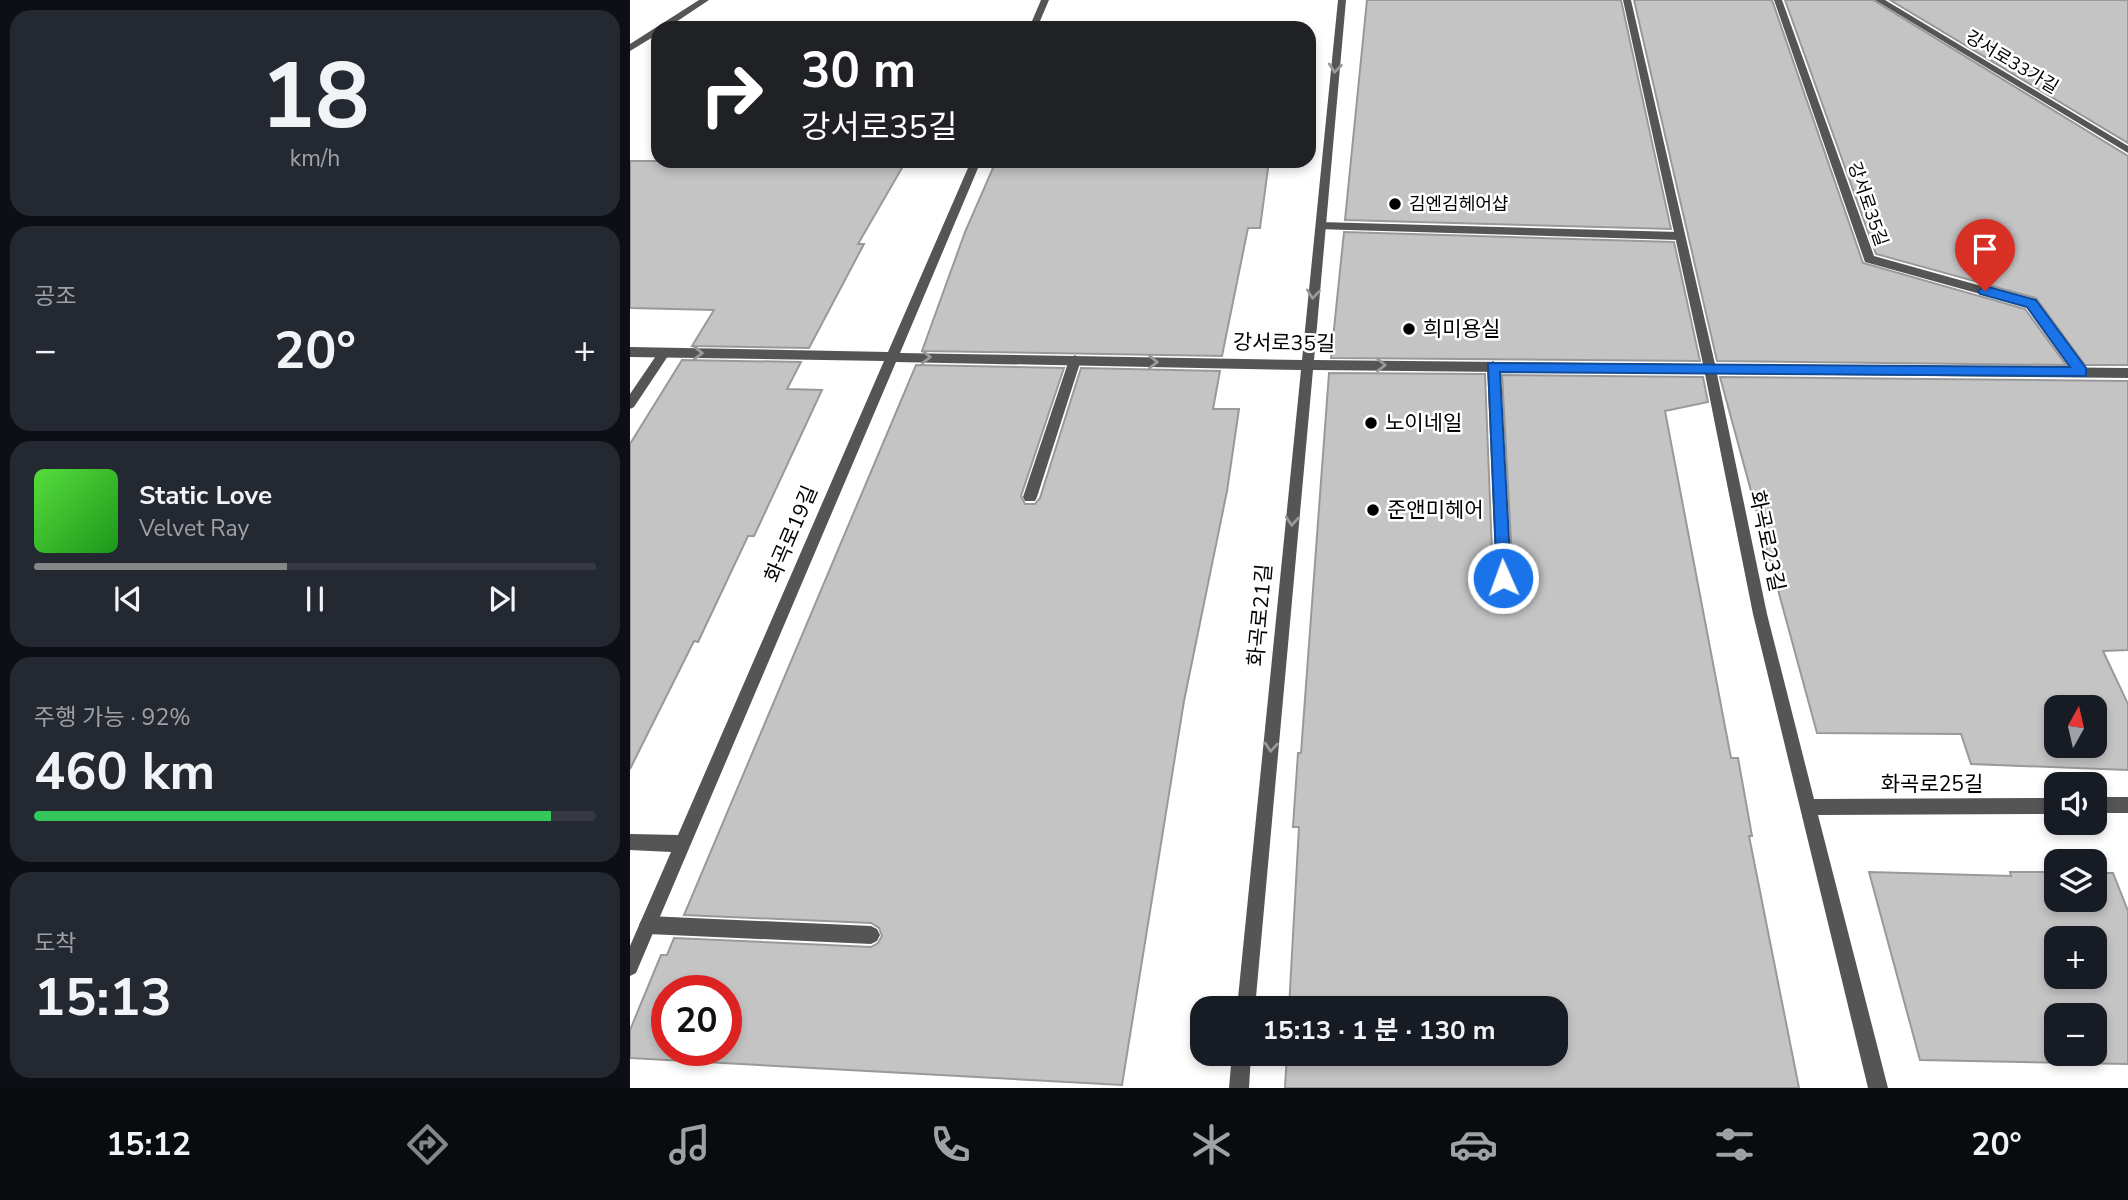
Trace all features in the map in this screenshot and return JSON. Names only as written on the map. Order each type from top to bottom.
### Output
[{"type":"street","points":[[672,21],[705,0]]},
{"type":"street","points":[[1036,21],[1045,0]]},
{"type":"street","name":"화곡로21길","points":[[1247,996],[1342,0]]},
{"type":"street","name":"화곡로23길","points":[[1627,0],[1710,368],[1760,614],[1878,1088]]},
{"type":"street","name":"강서로35길","points":[[1778,0],[1869,259],[2031,304],[2081,372]]},
{"type":"street","name":"강서로33가길","points":[[1879,0],[2128,150]]},
{"type":"street","points":[[630,48],[651,34]]},
{"type":"street","name":"화곡로19길","points":[[630,967],[973,168]]},
{"type":"street","points":[[1320,226],[1679,236]]},
{"type":"street","name":"강서로35길","points":[[630,352],[1306,365],[2128,373]]},
{"type":"street","points":[[630,404],[664,352]]},
{"type":"street","points":[[1030,496],[1075,360]]},
{"type":"street","points":[[1493,366],[1503,578]]},
{"type":"street","points":[[2107,806],[2128,805]]},
{"type":"street","name":"화곡로25길","points":[[1808,807],[2044,806]]},
{"type":"street","points":[[630,842],[682,844]]},
{"type":"street","points":[[648,925],[872,935]]},
{"type":"street","points":[[1239,1088],[1241,1066]]},
{"type":"building","points":[[1367,0],[1621,0],[1671,229],[1345,220]]},
{"type":"building","points":[[1634,0],[1772,0],[1863,263],[2025,309],[2066,365],[1717,361]]},
{"type":"building","points":[[1785,0],[1873,0],[2128,156],[2128,365],[2085,365],[2036,298],[1876,254]]},
{"type":"building","points":[[1890,0],[2128,0],[2128,143]]},
{"type":"building","points":[[630,161],[651,161],[651,168],[902,168],[858,244],[864,244],[809,348],[692,346],[714,310],[630,308]]},
{"type":"building","points":[[993,168],[1268,168],[1260,228],[1248,228],[1222,356],[922,351],[965,232]]},
{"type":"building","points":[[1344,232],[1674,242],[1700,361],[1331,358]]},
{"type":"building","points":[[682,360],[801,362],[787,389],[822,390],[754,536],[748,536],[698,642],[694,641],[630,769],[630,444]]},
{"type":"building","points":[[916,365],[1064,368],[1021,496],[1025,504],[1035,504],[1040,498],[1081,368],[1220,371],[1213,409],[1239,409],[1227,491],[1184,701],[1122,1085],[742,1064],[742,975],[653,975],[661,955],[667,955],[674,938],[871,947],[878,943],[882,936],[879,928],[871,923],[684,915]]},
{"type":"building","points":[[1329,373],[1485,374],[1493,578],[1502,586],[1509,584],[1513,578],[1502,375],[1703,377],[1708,402],[1665,411],[1731,758],[1738,758],[1752,836],[1749,836],[1799,1088],[1285,1088],[1286,1066],[1568,1066],[1568,996],[1290,996],[1299,827],[1293,827],[1298,753],[1301,753]]},
{"type":"building","points":[[1720,377],[2128,381],[2128,650],[2103,651],[2128,704],[2128,770],[1971,764],[1961,734],[1817,733]]},
{"type":"building","points":[[1869,872],[2011,876],[2010,872],[2044,872],[2044,912],[2107,912],[2107,873],[2113,873],[2128,911],[2128,1064],[2107,1064],[2107,1003],[2044,1003],[2044,1062],[1920,1060]]},
{"type":"building","points":[[651,979],[651,1059],[630,1058],[630,1030]]},
{"type":"place","name":"김엔김헤어샵","points":[[1395,204]]},
{"type":"place","name":"희미용실","points":[[1409,329]]},
{"type":"place","name":"노이네일","points":[[1371,423]]},
{"type":"place","name":"준앤미헤어","points":[[1373,510]]},
{"type":"route","points":[[1503,578],[1493,366],[2081,372],[2031,304],[1985,291]]}]
